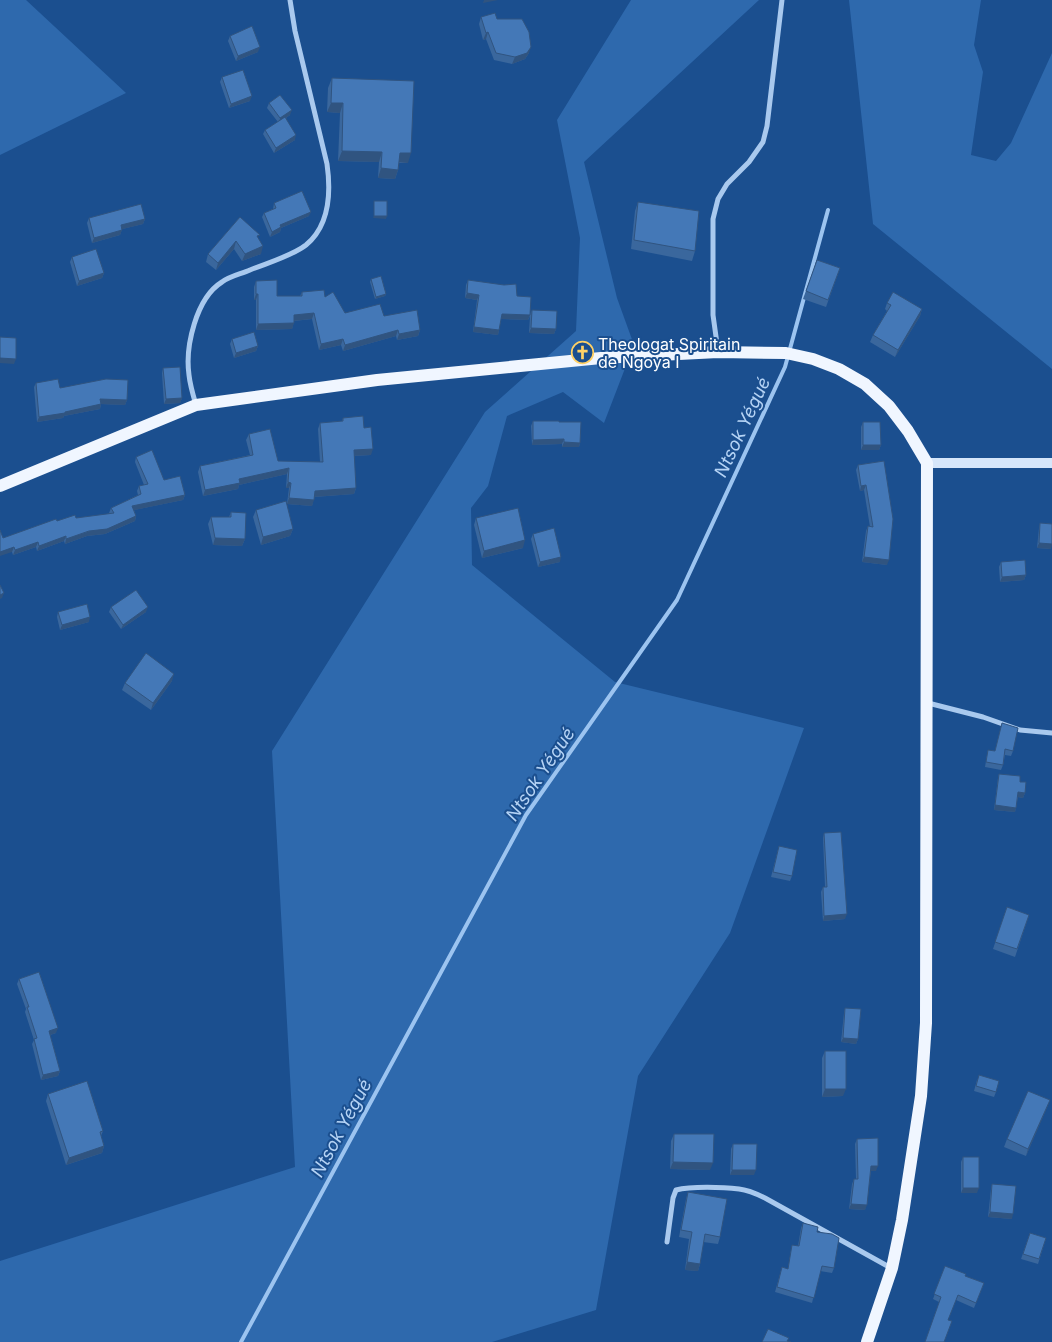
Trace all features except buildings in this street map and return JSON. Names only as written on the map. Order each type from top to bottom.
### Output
[{"type":"main road","points":[[0,486],[196,405],[387,379],[601,358],[718,352],[786,353],[813,359],[839,369],[865,384],[889,406],[908,431],[927,463],[926,1023],[921,1096],[902,1220],[892,1268],[866,1342]]},
{"type":"street","points":[[196,405],[189,374],[188,357],[195,320],[209,294],[222,282],[306,245],[319,229],[327,211],[330,186],[327,164],[295,31],[290,0]]},
{"type":"street","points":[[718,352],[713,316],[713,219],[718,199],[727,184],[749,162],[763,142],[767,126],[782,0]]},
{"type":"street","points":[[927,463],[1052,463]]},
{"type":"street","points":[[927,703],[975,715],[1020,730],[1052,733]]},
{"type":"street","points":[[667,1242],[673,1198],[676,1190],[685,1188],[739,1189],[765,1198],[892,1268]]},
{"type":"shaded area","points":[[0,0],[26,0],[126,93],[0,155]]},
{"type":"shaded area","points":[[631,0],[759,0],[584,162],[617,298],[634,345],[604,423],[563,392],[507,416],[488,486],[471,508],[472,565],[615,682],[804,728],[730,933],[638,1076],[596,1310],[492,1342],[0,1342],[0,1261],[295,1167],[272,751],[485,412],[576,331],[580,238],[557,120]]},
{"type":"shaded area","points":[[849,0],[981,0],[974,45],[983,72],[971,155],[996,161],[1011,143],[1052,53],[1052,369],[873,224]]},
{"type":"waterway","name":"Ntsok Yégué","points":[[241,1342],[526,815],[677,600],[785,367],[828,210]]},
{"type":"place","name":"Theologat Spiritain de Ngoya I","points":[[582,353]]}]
